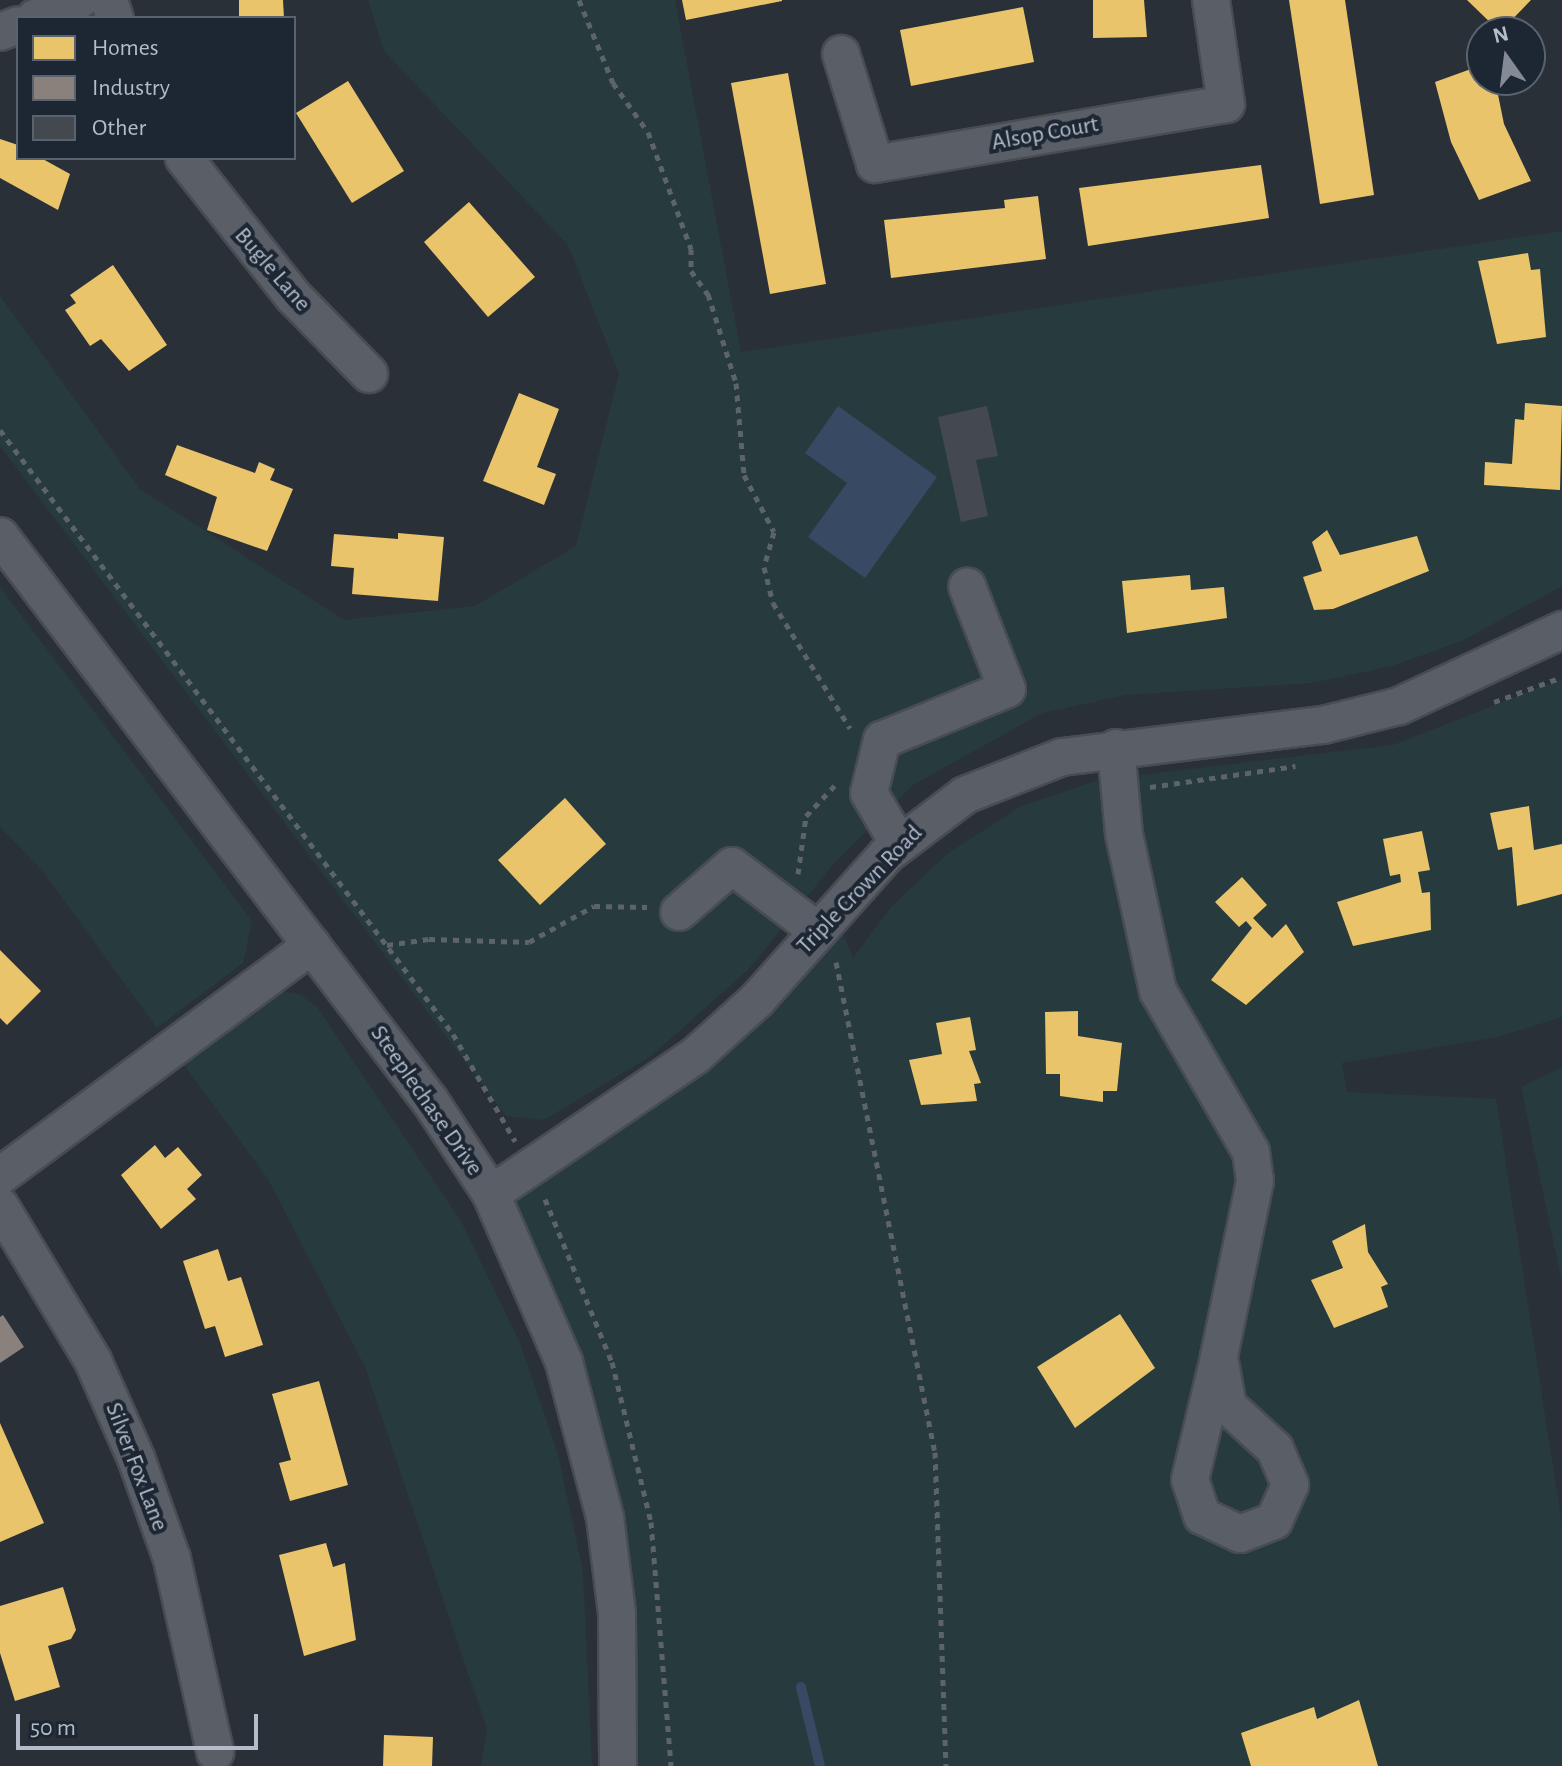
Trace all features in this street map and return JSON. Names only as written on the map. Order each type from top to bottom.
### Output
[{"type":"street","points":[[40,16],[80,0]]},
{"type":"street","name":"Alsop Court","points":[[841,54],[875,164],[1226,104],[1211,0]]},
{"type":"street","name":"Bugle Lane","points":[[186,160],[293,296],[369,374]]},
{"type":"street","name":"Steeplechase Drive","points":[[0,536],[312,945],[491,1194],[564,1362],[605,1517],[617,1614],[618,1766]]},
{"type":"street","points":[[899,844],[869,793],[882,740],[1007,689],[967,586]]},
{"type":"street","name":"Triple Crown Road","points":[[491,1194],[619,1113],[695,1056],[899,844],[965,795],[1014,771],[1116,748],[1323,725],[1399,706],[1562,630]]},
{"type":"street","points":[[1116,748],[1120,789],[1158,991],[1251,1152],[1255,1181],[1219,1357]]},
{"type":"street","points":[[679,912],[732,866],[820,929]]},
{"type":"street","points":[[0,1176],[312,945]]},
{"type":"street","name":"Silver Fox Lane","points":[[0,1206],[86,1348],[136,1458],[172,1559],[215,1752]]},
{"type":"path","points":[[579,0],[613,83],[648,132],[691,249],[691,271],[708,294],[736,383],[744,475],[774,532],[764,567],[773,603],[858,738]]},
{"type":"path","points":[[0,430],[386,945],[502,1110],[526,1170],[558,1221]]},
{"type":"path","points":[[1480,708],[1562,677]]},
{"type":"path","points":[[1120,789],[1301,765]]},
{"type":"path","points":[[798,885],[806,816],[847,773]]},
{"type":"path","points":[[386,945],[429,939],[529,942],[594,906],[679,912]]},
{"type":"path","points":[[820,929],[844,991],[935,1452],[946,1766]]},
{"type":"green space","points":[[368,0],[675,0],[741,352],[1562,231],[1562,586],[1462,641],[1392,666],[1312,683],[1126,695],[1042,713],[913,785],[835,862],[749,969],[651,1056],[544,1120],[506,1116],[0,446],[0,296],[140,489],[344,620],[475,606],[576,546],[619,374],[568,245],[384,51]]},
{"type":"green space","points":[[0,587],[252,921],[243,963],[157,1028],[42,870],[0,827]]},
{"type":"green space","points":[[1562,679],[1562,1017],[1498,1037],[1342,1063],[1347,1092],[1496,1099],[1562,1524],[1562,1766],[618,1766],[605,1517],[491,1194],[619,1113],[834,914],[853,958],[892,906],[947,854],[1020,807],[1098,780],[1393,745]]},
{"type":"green space","points":[[278,991],[299,994],[317,1007],[462,1223],[520,1343],[558,1454],[583,1571],[592,1766],[481,1766],[487,1729],[365,1367],[268,1179],[182,1062]]},
{"type":"green space","points":[[1562,1067],[1562,1283],[1521,1087]]},
{"type":"water","points":[[838,406],[937,477],[865,578],[808,537],[847,483],[805,453]]},
{"type":"building: Homes","points":[[239,0],[283,0],[284,16],[239,16]]},
{"type":"building: Homes","points":[[682,0],[782,0],[782,1],[686,20]]},
{"type":"building: Homes","points":[[1093,0],[1144,0],[1147,37],[1093,38]]},
{"type":"building: Homes","points":[[1289,0],[1345,0],[1374,195],[1320,204]]},
{"type":"building: Homes","points":[[1467,0],[1531,0],[1516,16],[1484,16]]},
{"type":"building: Homes","points":[[1023,7],[1034,62],[911,86],[900,30]]},
{"type":"building: Homes","points":[[1466,71],[1466,96],[1498,96],[1504,124],[1531,181],[1479,200],[1451,142],[1435,82]]},
{"type":"building: Homes","points":[[788,73],[826,284],[770,294],[731,83]]},
{"type":"building: Homes","points":[[348,81],[404,171],[352,203],[296,113]]},
{"type":"building: Homes","points":[[0,139],[16,144],[16,160],[45,160],[70,174],[58,210],[0,178]]},
{"type":"building: Homes","points":[[1261,165],[1269,218],[1088,246],[1079,188]]},
{"type":"building: Homes","points":[[1038,196],[1046,259],[891,278],[884,220],[1005,208],[1004,200]]},
{"type":"building: Homes","points":[[469,202],[535,277],[488,317],[424,242]]},
{"type":"building: Homes","points":[[1528,253],[1531,270],[1540,269],[1546,337],[1497,344],[1478,261]]},
{"type":"building: Homes","points":[[113,265],[167,345],[129,371],[101,339],[90,346],[65,310],[76,303],[70,295]]},
{"type":"building: Homes","points":[[519,393],[559,409],[537,467],[556,474],[544,505],[483,481]]},
{"type":"building: Homes","points":[[1525,403],[1562,406],[1560,490],[1484,485],[1485,462],[1512,464],[1515,419],[1524,420]]},
{"type":"building: Homes","points":[[177,445],[255,473],[259,462],[275,469],[270,480],[293,489],[267,551],[207,530],[217,497],[165,475]]},
{"type":"building: Homes","points":[[1327,530],[1340,555],[1417,536],[1429,571],[1333,609],[1314,610],[1303,577],[1322,571],[1312,542]]},
{"type":"building: Homes","points":[[398,533],[444,537],[438,601],[352,594],[354,568],[331,566],[334,534],[398,539]]},
{"type":"building: Homes","points":[[1190,575],[1191,590],[1224,587],[1227,618],[1127,633],[1122,581]]},
{"type":"building: Homes","points":[[565,798],[606,844],[540,905],[498,860]]},
{"type":"building: Homes","points":[[1529,806],[1534,850],[1562,844],[1562,894],[1517,906],[1512,847],[1498,850],[1490,813]]},
{"type":"building: Homes","points":[[1422,831],[1430,870],[1418,872],[1422,893],[1430,892],[1431,930],[1353,946],[1337,902],[1401,882],[1400,874],[1390,876],[1383,839]]},
{"type":"building: Homes","points":[[1242,877],[1267,905],[1253,918],[1272,938],[1286,924],[1304,952],[1246,1005],[1211,980],[1252,928],[1246,921],[1239,927],[1215,902]]},
{"type":"building: Homes","points":[[0,950],[41,991],[7,1025],[0,1018]]},
{"type":"building: Homes","points":[[1078,1011],[1078,1036],[1122,1043],[1117,1091],[1103,1091],[1103,1102],[1060,1096],[1060,1074],[1046,1074],[1045,1012]]},
{"type":"building: Homes","points":[[970,1017],[976,1050],[969,1051],[981,1083],[974,1084],[977,1101],[921,1105],[909,1060],[942,1054],[936,1023]]},
{"type":"building: Homes","points":[[155,1145],[165,1158],[178,1147],[202,1175],[187,1189],[196,1199],[161,1229],[121,1175]]},
{"type":"building: Homes","points":[[1365,1224],[1368,1252],[1388,1284],[1381,1287],[1388,1307],[1334,1328],[1311,1280],[1343,1268],[1332,1241]]},
{"type":"building: Homes","points":[[218,1249],[228,1281],[241,1277],[263,1345],[225,1357],[215,1326],[205,1329],[183,1261]]},
{"type":"building: Homes","points":[[1120,1314],[1155,1368],[1075,1428],[1037,1367]]},
{"type":"building: Homes","points":[[319,1381],[348,1485],[290,1501],[279,1463],[291,1460],[272,1394]]},
{"type":"building: Homes","points":[[0,1423],[44,1523],[0,1542]]},
{"type":"building: Homes","points":[[326,1543],[333,1567],[345,1563],[356,1640],[304,1656],[279,1555]]},
{"type":"building: Homes","points":[[63,1587],[76,1630],[71,1639],[48,1646],[60,1687],[15,1701],[0,1653],[0,1606]]},
{"type":"building: Homes","points":[[1359,1700],[1378,1766],[1251,1766],[1241,1733],[1314,1707],[1317,1719]]},
{"type":"building: Homes","points":[[384,1735],[433,1737],[432,1766],[383,1766]]},
{"type":"building: Industry","points":[[3,1315],[24,1347],[0,1363],[0,1317]]},
{"type":"building: Other","points":[[987,406],[998,456],[976,460],[988,516],[961,522],[938,417]]},
{"type":"waterway","points":[[801,1687],[820,1766]]}]
